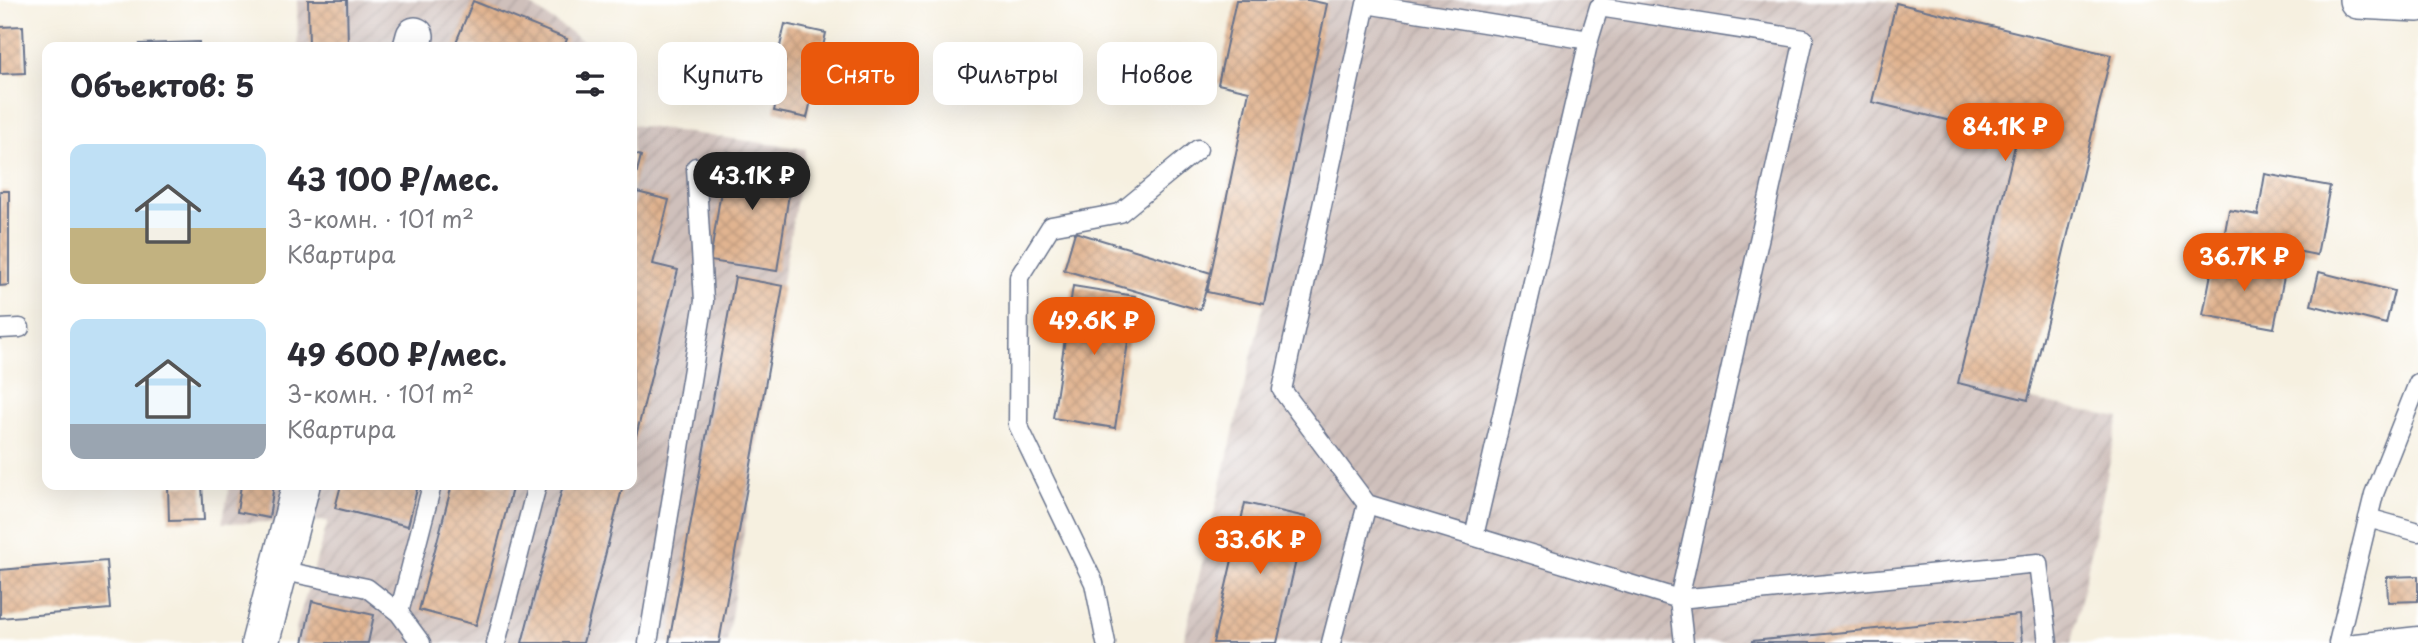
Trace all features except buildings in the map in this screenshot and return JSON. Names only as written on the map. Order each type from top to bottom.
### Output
[{"type":"street","points":[[2387,1],[2418,26]]},
{"type":"street","points":[[260,643],[300,490]]},
{"type":"lane","points":[[1589,40],[1366,4],[1282,390],[1367,504],[1679,599],[2038,563],[2048,643]]},
{"type":"lane","points":[[1474,536],[1589,40],[1599,8],[1804,39],[1679,599],[1684,643]]},
{"type":"lane","points":[[1106,643],[1094,583],[1018,425],[1019,277],[1051,226],[1120,214],[1198,149]]},
{"type":"lane","points":[[648,643],[704,301],[696,167]]},
{"type":"lane","points":[[0,329],[20,328]]},
{"type":"lane","points":[[2338,643],[2374,494],[2418,383]]},
{"type":"lane","points":[[399,613],[431,490]]},
{"type":"lane","points":[[496,643],[536,490]]},
{"type":"lane","points":[[1331,643],[1367,504]]},
{"type":"lane","points":[[2368,517],[2418,532]]},
{"type":"lane","points":[[279,570],[367,588],[399,613],[421,643]]},
{"type":"lane","points":[[2354,643],[2418,636]]},
{"type":"shaded area","points":[[297,0],[523,0],[585,42],[298,42]]},
{"type":"shaded area","points":[[1327,0],[1877,0],[2111,55],[2028,399],[2119,418],[2072,643],[1183,643],[1264,304]]},
{"type":"shaded area","points":[[637,126],[806,149],[783,276],[727,643],[295,643],[296,628],[328,521],[222,523],[229,490],[637,490]]}]
